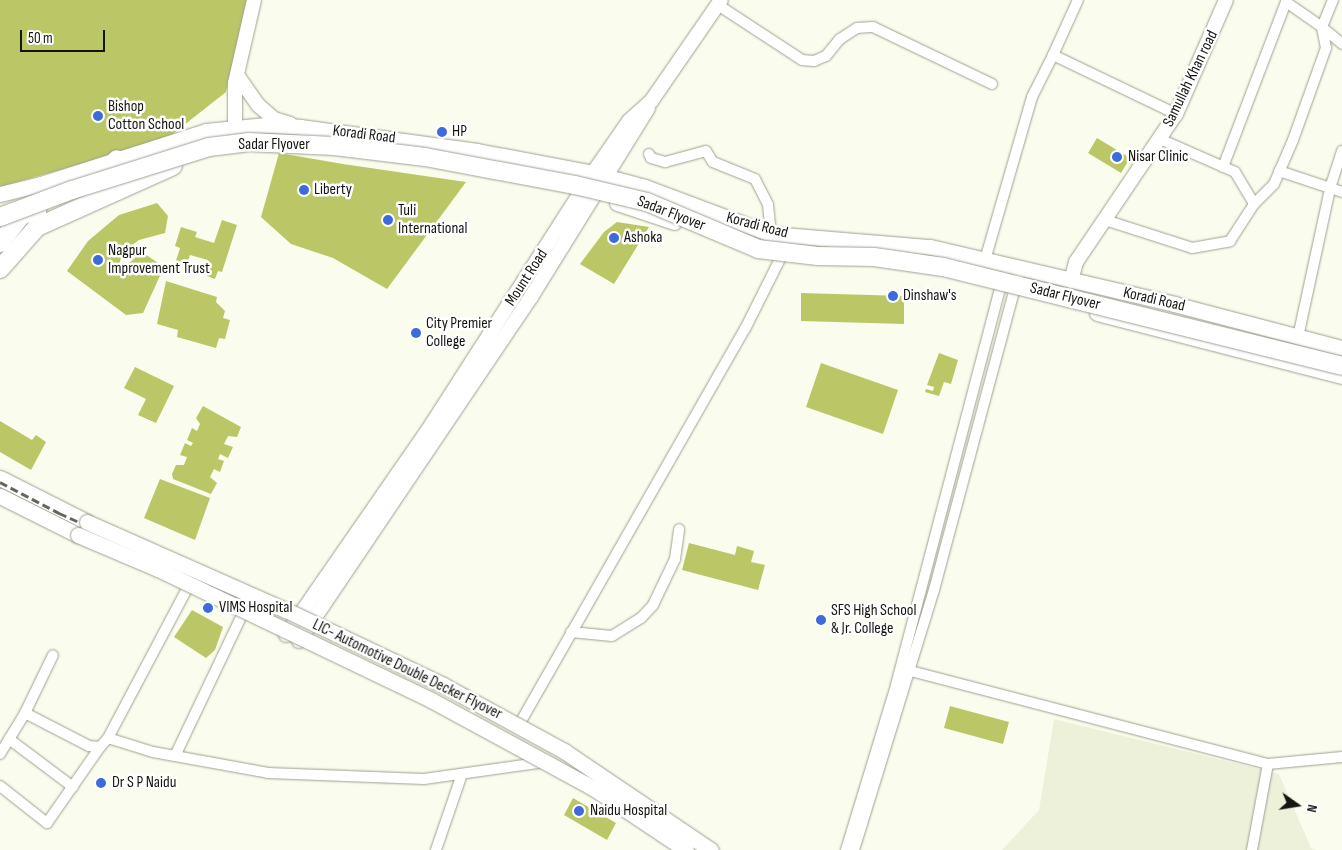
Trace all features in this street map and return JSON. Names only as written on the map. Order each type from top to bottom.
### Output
[{"type":"highway","name":"Sadar Flyover","points":[[0,206],[209,140],[243,135],[319,136],[455,155],[613,185],[644,194],[758,240],[792,246],[911,254],[951,261],[1342,360]]},
{"type":"highway","name":"Sadar Flyover","points":[[0,217],[72,190],[209,147],[256,142],[334,146],[425,157],[574,185],[647,202],[758,249],[818,256],[874,257],[943,266],[1342,366]]},
{"type":"highway","points":[[8,241],[103,195],[181,163],[236,149]]},
{"type":"highway","points":[[0,269],[8,241],[21,216],[87,190],[118,159]]},
{"type":"main road","points":[[254,0],[237,76],[234,127],[236,149],[264,148],[345,155],[457,170],[587,195],[659,216],[734,247],[780,259],[905,266],[1007,290],[1342,376]]},
{"type":"main road","name":"Samullah Khan road","points":[[1071,281],[1076,262],[1176,114],[1226,0]]},
{"type":"main road","points":[[286,635],[307,616],[531,297],[629,121],[652,100],[720,1]]},
{"type":"main road","points":[[237,76],[258,105],[274,119],[300,127]]},
{"type":"main road","name":"Koradi Road","points":[[0,194],[41,184],[206,131],[234,127],[300,127],[477,151],[600,174],[645,186],[771,234],[908,243],[1174,304],[1342,348]]},
{"type":"main road","name":"LIC- Automotive Double Decker Flyover","points":[[0,478],[87,522],[286,610],[443,685],[564,751],[712,849]]},
{"type":"main road","name":"LIC- Automotive Double Decker Flyover","points":[[0,496],[78,535],[158,569],[432,700],[593,788],[686,850]]},
{"type":"main road","points":[[87,522],[105,523],[437,677],[609,774],[712,849]]},
{"type":"main road","points":[[78,535],[93,548],[188,587],[242,615],[426,702],[594,794],[677,850]]},
{"type":"main road","points":[[299,641],[307,616]]},
{"type":"street","points":[[985,260],[1032,97],[1078,0]]},
{"type":"street","points":[[1105,220],[1192,248],[1230,241],[1254,204],[1274,184],[1326,48],[1322,27],[1333,0]]},
{"type":"street","points":[[720,1],[802,60],[814,61],[826,56],[840,39],[857,28],[874,27],[992,84]]},
{"type":"street","points":[[1223,167],[1284,1],[1322,27],[1342,44]]},
{"type":"street","points":[[1053,54],[1176,114]]},
{"type":"street","points":[[1160,139],[1235,172],[1254,204]]},
{"type":"street","points":[[649,154],[651,158],[666,162],[706,150],[713,162],[755,179],[768,205],[771,234]]},
{"type":"street","points":[[1298,337],[1330,190],[1342,151]]},
{"type":"street","points":[[1279,171],[1330,190],[1342,192]]},
{"type":"street","points":[[520,723],[745,329],[780,259]]},
{"type":"street","points":[[854,850],[905,669],[1013,267]]},
{"type":"street","points":[[846,850],[905,669],[934,590],[1013,267]]},
{"type":"street","points":[[572,632],[612,636],[641,618],[653,605],[675,559],[679,529]]},
{"type":"street","points":[[0,786],[47,823],[108,738],[188,587]]},
{"type":"street","points":[[175,756],[242,615]]},
{"type":"street","points":[[0,754],[25,713],[53,655]]},
{"type":"street","points":[[905,669],[1268,764],[1342,757]]},
{"type":"street","points":[[25,713],[89,746],[100,747]]},
{"type":"street","points":[[108,738],[175,756],[268,773],[424,779],[538,764]]},
{"type":"street","points":[[9,739],[73,787]]},
{"type":"street","points":[[1252,850],[1268,764]]},
{"type":"street","points":[[436,850],[462,774]]},
{"type":"shaded area","points":[[1054,719],[1279,774],[1311,848],[1317,850],[1002,850],[1039,810]]},
{"type":"building","name":"Bishop Cotton School","points":[[0,0],[247,0],[226,92],[165,140],[0,187]]},
{"type":"building","points":[[1097,138],[1130,158],[1121,173],[1088,153]]},
{"type":"building","name":"Tuli International","points":[[279,153],[466,182],[387,289],[333,258],[291,244],[261,217]]},
{"type":"building","name":"Nagpur Improvement Trust","points":[[157,203],[168,216],[165,233],[139,240],[123,252],[116,274],[142,252],[164,267],[143,313],[126,315],[67,271],[88,241],[119,215]]},
{"type":"building","points":[[222,220],[237,225],[222,272],[218,271],[215,279],[207,276],[208,260],[190,255],[186,267],[175,264],[180,248],[175,246],[181,227],[197,232],[195,237],[214,243]]},
{"type":"building","points":[[617,222],[649,227],[614,284],[580,264],[604,232]]},
{"type":"building","points":[[166,281],[217,297],[216,302],[225,311],[223,318],[230,320],[225,339],[219,338],[216,348],[177,337],[178,330],[157,324]]},
{"type":"building","points":[[801,293],[904,296],[904,324],[801,321]]},
{"type":"building","points":[[939,353],[958,360],[951,384],[944,382],[939,396],[925,392],[926,389],[933,391],[934,387],[927,385]]},
{"type":"building","points":[[821,363],[898,390],[883,434],[806,407]]},
{"type":"building","points":[[135,367],[174,386],[156,423],[138,415],[146,399],[124,388]]},
{"type":"building","points":[[203,406],[241,427],[237,437],[228,436],[224,444],[233,447],[228,458],[220,454],[218,459],[224,461],[220,472],[214,469],[210,477],[217,483],[211,494],[173,479],[172,474],[176,465],[184,465],[187,457],[180,455],[185,443],[191,446],[193,443],[187,440],[192,428],[197,431],[200,424],[196,418]]},
{"type":"building","points":[[0,421],[32,440],[36,435],[46,442],[31,470],[0,452]]},
{"type":"building","points":[[160,479],[210,498],[195,540],[144,518]]},
{"type":"building","points":[[689,543],[735,555],[737,546],[754,551],[751,562],[765,565],[758,590],[682,570]]},
{"type":"building","points":[[192,610],[223,627],[215,650],[206,658],[174,637]]},
{"type":"building","points":[[950,706],[1009,722],[1003,744],[944,728]]},
{"type":"building","points":[[573,798],[616,823],[607,840],[564,815]]},
{"type":"railway","points":[[0,482],[59,513],[345,641],[494,716],[615,787],[708,850]]},
{"type":"place","name":"Bishop Cotton School","points":[[98,116]]},
{"type":"place","name":"HP","points":[[442,132]]},
{"type":"place","name":"Nisar Clinic","points":[[1117,157]]},
{"type":"place","name":"Liberty","points":[[304,190]]},
{"type":"place","name":"Tuli International","points":[[388,220]]},
{"type":"place","name":"Ashoka","points":[[614,238]]},
{"type":"place","name":"Nagpur Improvement Trust","points":[[98,260]]},
{"type":"place","name":"Dinshaw's","points":[[893,296]]},
{"type":"place","name":"City Premier College","points":[[416,333]]},
{"type":"place","name":"VIMS Hospital","points":[[208,608]]},
{"type":"place","name":"SFS High School & Jr. College","points":[[821,620]]},
{"type":"place","name":"Dr S P Naidu","points":[[101,783]]},
{"type":"place","name":"Naidu Hospital","points":[[579,811]]}]
